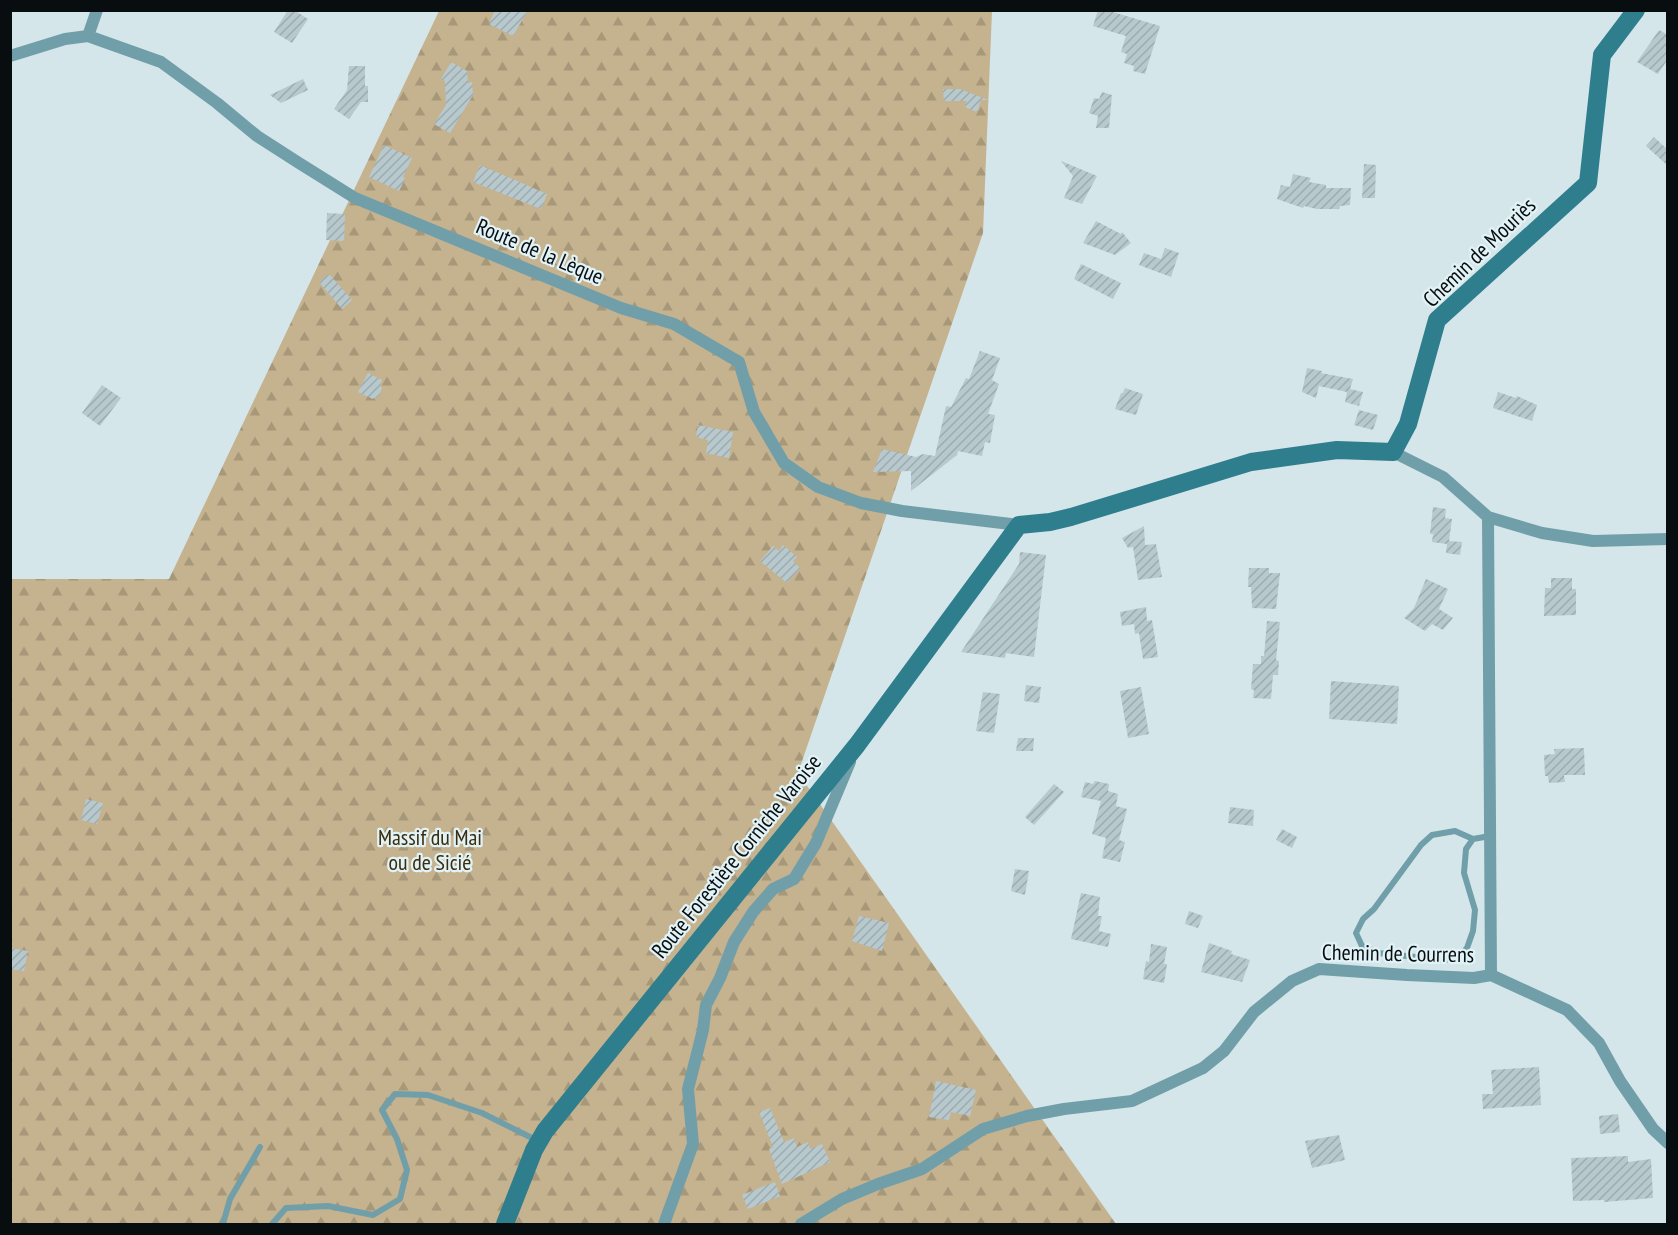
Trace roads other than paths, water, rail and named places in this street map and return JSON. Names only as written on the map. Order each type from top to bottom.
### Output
[{"type":"street","points":[[88,36],[97,10]]},
{"type":"street","name":"Chemin de Mouriès","points":[[1393,452],[1408,424],[1437,320],[1588,183],[1602,55],[1636,10]]},
{"type":"street","name":"Route de la Lèque","points":[[10,56],[65,39],[88,36],[161,62],[257,136],[355,198],[621,308],[674,324],[739,362],[754,412],[783,463],[818,487],[861,503],[902,511],[1019,525]]},
{"type":"street","points":[[1019,525],[1071,517],[1251,462],[1337,450],[1393,452],[1443,477],[1488,517],[1542,533],[1593,541],[1668,538]]},
{"type":"street","name":"Chemin de Courrens","points":[[1488,517],[1491,975]]},
{"type":"street","name":"Route Forestière Corniche Varoise","points":[[505,1224],[544,1131],[857,745],[1019,525]]},
{"type":"street","points":[[664,1224],[693,1144],[688,1089],[703,1030],[706,1005],[720,978],[734,942],[753,912],[773,889],[794,879],[816,843],[857,745]]},
{"type":"street","name":"Chemin de Courrens","points":[[801,1224],[842,1199],[922,1169],[983,1129],[1027,1116],[1064,1109],[1132,1101],[1203,1068],[1224,1051],[1254,1012],[1292,981],[1319,969],[1474,978],[1491,975],[1567,1010],[1599,1043],[1620,1081],[1653,1129],[1668,1143]]},
{"type":"lane","points":[[1473,839],[1466,849],[1464,873],[1475,910],[1473,931],[1467,948],[1459,957],[1444,960],[1378,953],[1362,946],[1356,933],[1363,919],[1374,909],[1421,845],[1432,836],[1455,831],[1473,839],[1490,836]]},
{"type":"lane","points":[[272,1224],[286,1208],[328,1206],[373,1215],[400,1199],[407,1170],[397,1139],[382,1110],[395,1094],[428,1095],[482,1113],[538,1142]]},
{"type":"lane","points":[[223,1224],[230,1199],[260,1147]]},
{"type":"park label","name":"Massif du Mai ou de Sicié","points":[[430,850]]}]
